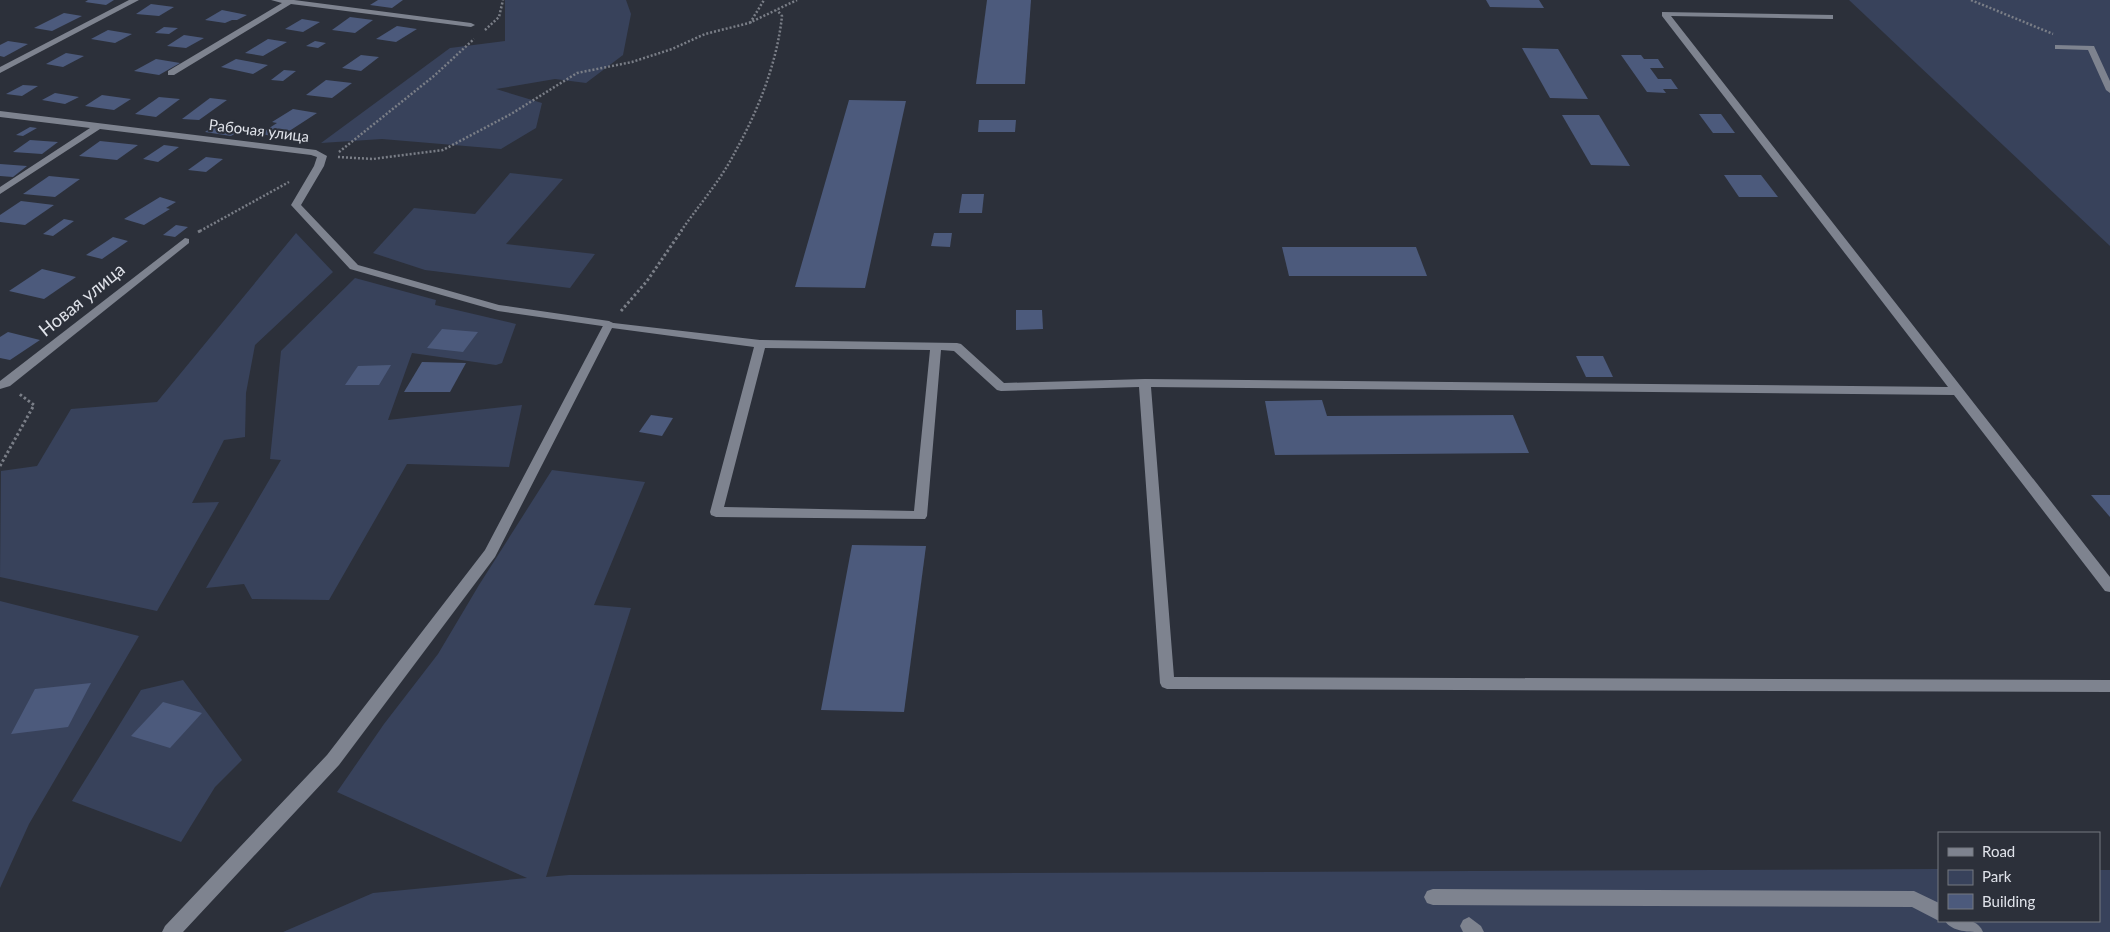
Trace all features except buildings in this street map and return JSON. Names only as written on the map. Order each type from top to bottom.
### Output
[{"type":"street","points":[[0,70],[135,0]]},
{"type":"street","points":[[276,0],[471,25]]},
{"type":"street","points":[[171,73],[291,1]]},
{"type":"street","points":[[1830,17],[1665,14],[2110,587]]},
{"type":"street","points":[[2058,47],[2091,48],[2110,90]]},
{"type":"street","name":"Рабочая улица","points":[[0,114],[313,152],[322,156],[320,166],[296,205],[354,267],[498,308],[609,324]]},
{"type":"street","points":[[0,191],[97,127]]},
{"type":"street","name":"Новая улица","points":[[3,384],[184,241]]},
{"type":"street","points":[[171,932],[333,760],[490,553],[609,324],[760,344],[957,347],[1001,387],[1145,383],[1958,390]]},
{"type":"street","points":[[760,344],[716,512],[920,516],[936,347]]},
{"type":"street","points":[[1145,383],[1168,683],[2110,686]]},
{"type":"street","points":[[1433,897],[1914,899],[1938,912]]},
{"type":"street","points":[[1956,922],[1974,932]]},
{"type":"path","points":[[503,0],[499,17],[491,26],[435,75],[334,156],[373,159],[443,150],[511,114],[577,72],[632,62],[672,50],[704,34],[749,23],[797,0]]},
{"type":"path","points":[[749,23],[764,0]]},
{"type":"path","points":[[1970,0],[2060,37]]},
{"type":"path","points":[[609,324],[647,281],[735,153],[771,72],[780,34],[782,16],[777,10]]},
{"type":"path","points":[[471,25],[477,31],[478,36]]},
{"type":"path","points":[[184,241],[215,221],[320,166]]},
{"type":"path","points":[[0,466],[34,405],[3,384]]},
{"type":"green space","points":[[505,0],[626,0],[631,14],[623,55],[586,83],[555,79],[496,89],[542,103],[536,128],[501,149],[382,139],[321,143],[450,48],[505,41]]},
{"type":"green space","points":[[1849,0],[2110,0],[2110,246]]},
{"type":"green space","points":[[510,173],[563,179],[506,244],[595,254],[570,288],[425,270],[373,253],[414,208],[475,214]]},
{"type":"green space","points":[[296,233],[333,272],[255,345],[246,393],[245,437],[224,440],[192,503],[219,502],[157,611],[0,577],[1,471],[37,466],[71,409],[157,402]]},
{"type":"green space","points":[[355,278],[436,300],[435,305],[516,324],[502,363],[496,365],[412,353],[388,420],[522,405],[509,467],[407,464],[329,600],[252,599],[244,584],[206,588],[281,460],[270,459],[281,351]]},
{"type":"green space","points":[[552,470],[645,482],[594,605],[631,608],[546,877],[569,875],[1938,869],[1938,922],[2100,922],[2100,870],[2110,870],[2110,932],[283,932],[373,893],[527,878],[337,792],[384,724],[438,654]]},
{"type":"green space","points":[[0,601],[139,636],[29,824],[0,888]]},
{"type":"green space","points":[[183,680],[242,760],[215,787],[181,842],[72,801],[141,690]]}]
